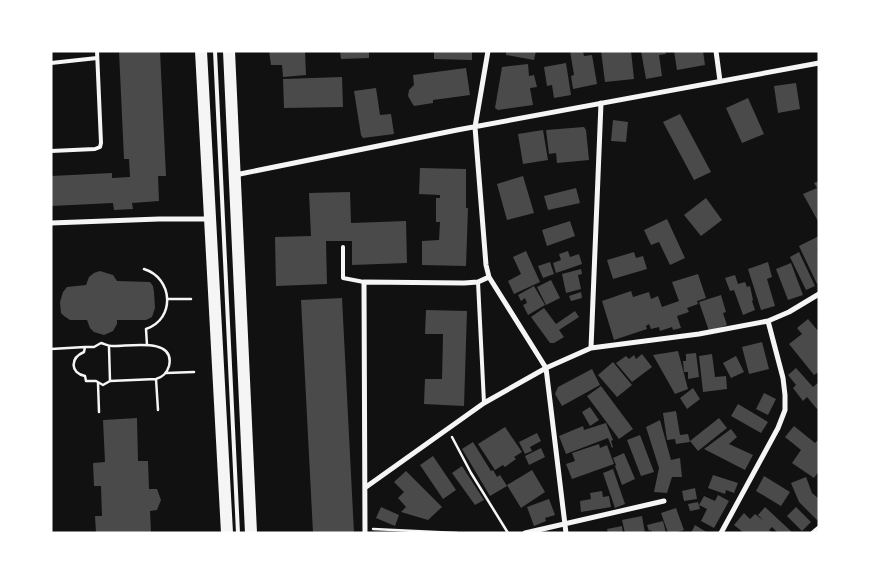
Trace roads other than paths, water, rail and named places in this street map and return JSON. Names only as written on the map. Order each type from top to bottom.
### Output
[{"type":"main road","points":[[201,51],[227,533]]},
{"type":"main road","points":[[228,51],[251,533]]},
{"type":"street","points":[[488,51],[475,127],[484,251],[489,277],[546,368],[566,533]]},
{"type":"street","points":[[716,51],[720,81]]},
{"type":"street","points":[[235,175],[475,127],[819,63]]},
{"type":"street","points":[[591,348],[601,103]]},
{"type":"street","points":[[51,224],[159,219],[210,219]]},
{"type":"street","points":[[365,530],[364,282],[464,283],[478,282],[489,277]]},
{"type":"street","points":[[366,487],[484,403],[546,368],[591,348],[699,334],[768,321],[789,312],[819,294]]},
{"type":"street","points":[[721,533],[778,428],[784,410],[785,395],[782,378],[768,321]]},
{"type":"street","points":[[525,533],[664,501]]},
{"type":"street","points":[[813,533],[819,528]]},
{"type":"lane","points":[[51,151],[95,149],[100,147],[97,51]]},
{"type":"lane","points":[[215,51],[238,533]]},
{"type":"lane","points":[[51,63],[97,58]]},
{"type":"lane","points":[[343,247],[343,278],[364,282]]},
{"type":"lane","points":[[478,282],[484,403]]}]
